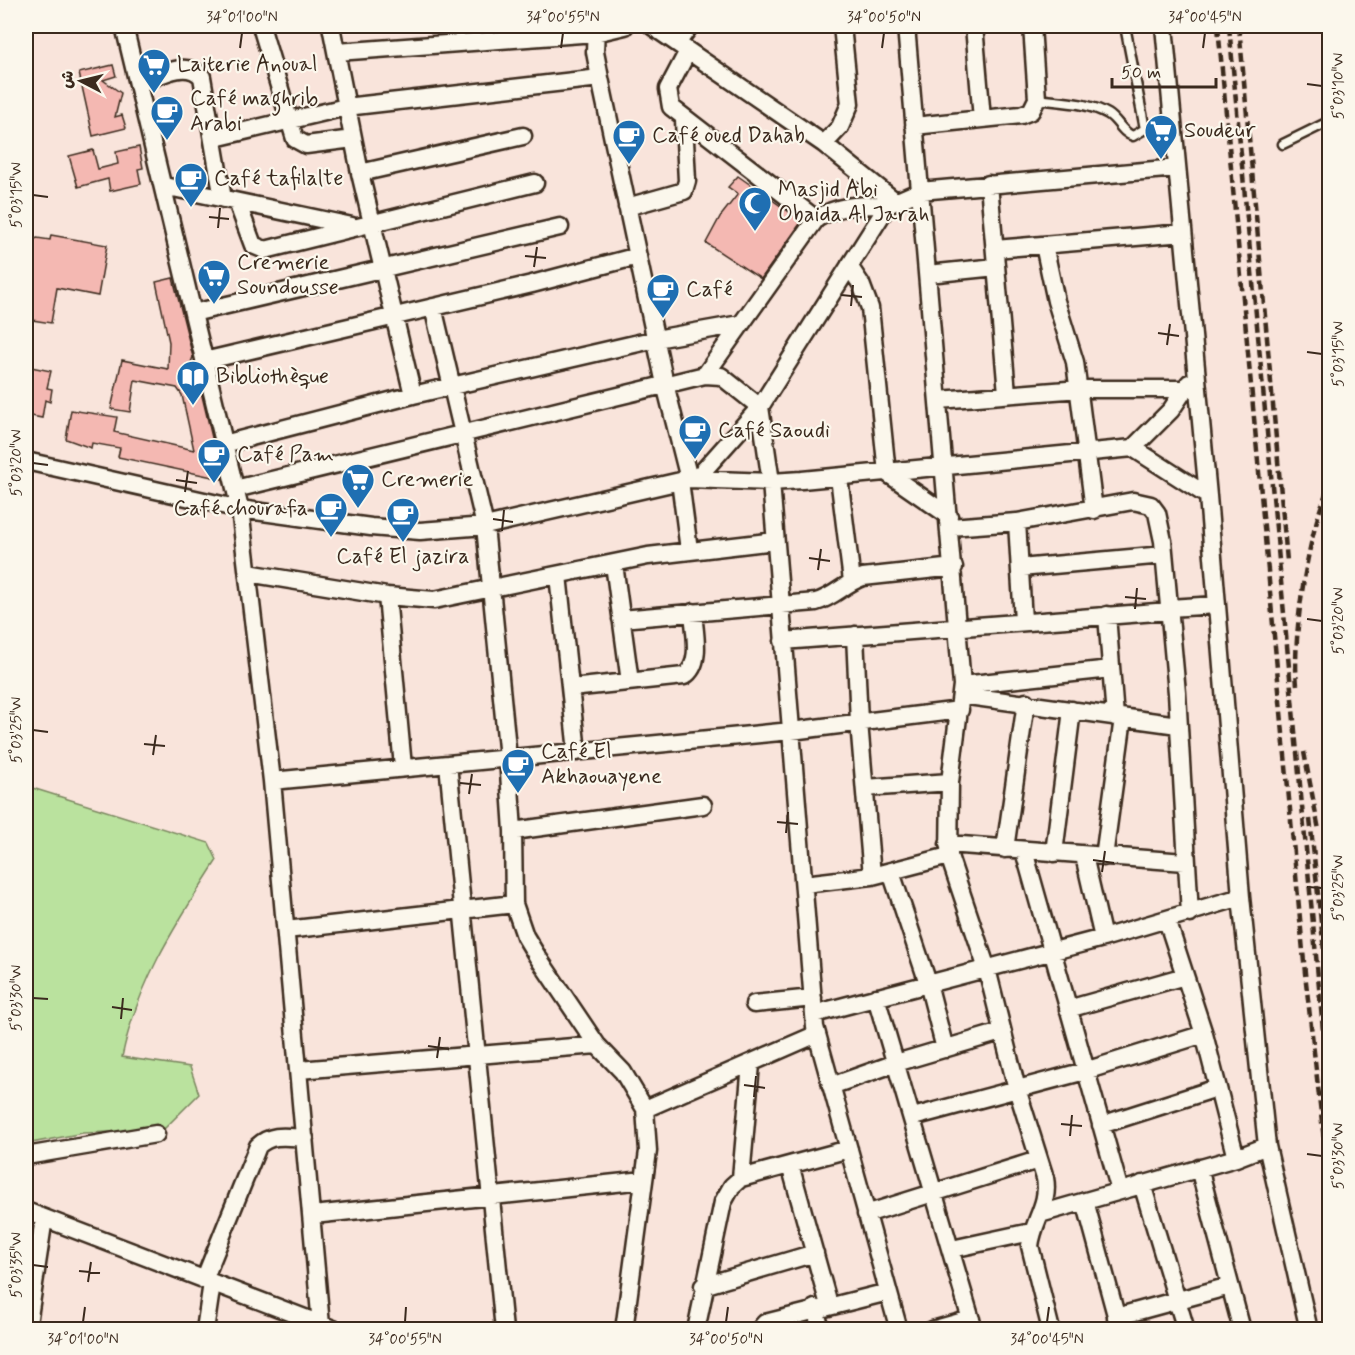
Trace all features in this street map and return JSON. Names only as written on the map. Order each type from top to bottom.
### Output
[{"type":"street","points":[[26,1211],[329,1327],[313,1215],[272,781],[240,509],[124,26]]},
{"type":"street","points":[[261,26],[288,121],[299,143],[312,144],[353,139]]},
{"type":"street","points":[[331,26],[360,173],[364,225],[384,270],[413,395]]},
{"type":"street","points":[[337,52],[626,26]]},
{"type":"street","points":[[652,26],[824,144],[891,203]]},
{"type":"street","points":[[690,26],[668,89],[671,107],[684,120],[816,219]]},
{"type":"street","points":[[824,144],[840,127],[849,104],[842,26]]},
{"type":"street","points":[[906,26],[959,625],[961,696],[951,782],[948,850],[987,969],[1001,1032],[1048,1192],[1032,1232],[1030,1246],[1051,1329]]},
{"type":"street","points":[[974,26],[982,119]]},
{"type":"street","points":[[914,126],[1027,114],[1035,106],[1037,99],[1032,26]]},
{"type":"street","points":[[1164,26],[1208,496],[1241,897],[1267,1146],[1309,1329]]},
{"type":"street","points":[[595,29],[600,78],[665,384],[688,479],[689,549]]},
{"type":"street","points":[[138,84],[184,68],[198,72],[206,87],[230,201],[253,245],[258,248],[274,248],[535,183]]},
{"type":"street","points":[[215,138],[346,107],[600,78]]},
{"type":"street","points":[[627,207],[684,192],[687,181],[684,120]]},
{"type":"street","points":[[360,173],[523,136]]},
{"type":"street","points":[[705,375],[816,219],[832,209],[848,205],[891,203],[920,191],[1177,168]]},
{"type":"street","points":[[989,184],[1007,393]]},
{"type":"street","points":[[164,186],[230,201],[364,225]]},
{"type":"street","points":[[688,479],[760,407],[891,203]]},
{"type":"street","points":[[193,313],[560,227]]},
{"type":"street","points":[[995,249],[1183,233]]},
{"type":"street","points":[[1044,245],[1056,301],[1067,331],[1080,389],[1094,510]]},
{"type":"street","points":[[204,361],[638,256]]},
{"type":"street","points":[[849,266],[861,284],[870,308],[887,473],[950,522],[1017,522],[1094,510],[1133,501],[1151,505],[1160,523],[1164,555],[1190,914]]},
{"type":"street","points":[[928,274],[996,267]]},
{"type":"street","points":[[433,307],[485,526],[508,758],[513,831],[514,904],[525,936],[597,1045],[623,1072],[645,1108],[648,1150],[624,1329]]},
{"type":"street","points":[[224,444],[413,395],[656,339],[740,324]]},
{"type":"street","points":[[1133,448],[1171,410],[1196,372]]},
{"type":"street","points":[[235,489],[705,375],[721,376],[760,407],[771,482],[817,1034],[899,1329]]},
{"type":"street","points":[[939,400],[1080,389],[1186,389]]},
{"type":"street","points":[[26,460],[240,509],[402,531],[438,531],[485,526],[688,479],[771,482],[887,473],[945,464],[1133,448],[1208,496]]},
{"type":"street","points":[[839,477],[852,581]]},
{"type":"street","points":[[1017,522],[1023,621]]},
{"type":"street","points":[[248,573],[387,596],[434,600],[689,549],[775,541]]},
{"type":"street","points":[[1020,568],[1164,555]]},
{"type":"street","points":[[614,564],[630,682]]},
{"type":"street","points":[[621,619],[826,599],[852,581],[954,567]]},
{"type":"street","points":[[558,575],[577,752]]},
{"type":"street","points":[[387,596],[403,767]]},
{"type":"street","points":[[783,641],[1217,605]]},
{"type":"street","points":[[571,688],[677,678],[689,673],[695,662],[693,612]]},
{"type":"street","points":[[1104,857],[1119,718],[1107,615]]},
{"type":"street","points":[[855,634],[859,722],[872,876]]},
{"type":"street","points":[[272,781],[859,722],[961,696],[1112,669]]},
{"type":"street","points":[[961,696],[1026,702],[1119,718],[1178,725]]},
{"type":"street","points":[[1005,849],[1026,702]]},
{"type":"street","points":[[1054,853],[1072,710]]},
{"type":"street","points":[[448,764],[464,908],[489,1197],[504,1329]]},
{"type":"street","points":[[865,788],[951,782]]},
{"type":"street","points":[[513,831],[703,805]]},
{"type":"street","points":[[804,884],[891,872],[948,850],[1005,849],[1185,862]]},
{"type":"street","points":[[1024,851],[1120,1191]]},
{"type":"street","points":[[1084,856],[1102,938]]},
{"type":"street","points":[[891,872],[928,983],[945,1049]]},
{"type":"street","points":[[754,1004],[814,1006],[876,997],[1190,914],[1241,897]]},
{"type":"street","points":[[286,930],[514,904]]},
{"type":"street","points":[[1167,920],[1203,1034],[1236,1158]]},
{"type":"street","points":[[1068,1009],[1185,976]]},
{"type":"street","points":[[876,997],[952,1249],[972,1324],[932,1329]]},
{"type":"street","points":[[831,1086],[896,1063],[1001,1032]]},
{"type":"street","points":[[645,1108],[817,1034]]},
{"type":"street","points":[[913,1117],[1085,1071],[1203,1034]]},
{"type":"street","points":[[299,1070],[597,1045]]},
{"type":"street","points":[[741,1178],[751,1064]]},
{"type":"street","points":[[1101,1125],[1217,1088]]},
{"type":"street","points":[[26,1156],[156,1134]]},
{"type":"street","points":[[205,1329],[208,1282],[258,1146],[266,1138],[276,1136],[305,1138]]},
{"type":"street","points":[[1040,1214],[1236,1158],[1267,1146]]},
{"type":"street","points":[[696,1329],[703,1286],[723,1202],[732,1186],[741,1178],[849,1149]]},
{"type":"street","points":[[866,1214],[1038,1160]]},
{"type":"street","points":[[790,1165],[815,1253],[822,1307],[821,1329]]},
{"type":"street","points":[[1199,1168],[1242,1329]]},
{"type":"street","points":[[313,1215],[644,1180]]},
{"type":"street","points":[[1142,1184],[1186,1329]]},
{"type":"street","points":[[1086,1201],[1118,1323],[1178,1300],[1230,1286]]},
{"type":"street","points":[[27,1329],[44,1218]]},
{"type":"street","points":[[952,1249],[1032,1232]]},
{"type":"street","points":[[703,1286],[815,1253]]},
{"type":"street","points":[[759,1329],[765,1323],[888,1292]]},
{"type":"lane","points":[[1125,26],[1145,129]]},
{"type":"lane","points":[[1037,99],[1100,110],[1110,115],[1127,134],[1134,136],[1145,129],[1173,128]]},
{"type":"lane","points":[[1283,144],[1329,121]]},
{"type":"green space","points":[[26,786],[209,843],[217,860],[173,930],[148,978],[129,1029],[122,1057],[190,1067],[199,1094],[163,1130],[83,1133],[26,1144]]},
{"type":"building","points":[[113,65],[116,76],[103,80],[121,93],[115,117],[122,115],[126,128],[93,136],[79,73]]},
{"type":"building","points":[[139,147],[143,168],[138,169],[141,184],[110,191],[108,179],[78,187],[69,156],[93,150],[98,169],[118,164],[116,152]]},
{"type":"building","name":"Masjid Abi Obaida Al Jarah","points":[[738,176],[802,221],[761,279],[706,243],[720,217],[738,194],[728,187]]},
{"type":"building","points":[[51,235],[107,245],[98,296],[57,288],[51,323],[26,319],[26,246],[37,238],[50,240]]},
{"type":"building","points":[[173,278],[193,357],[187,373],[197,375],[222,479],[118,457],[120,448],[92,443],[91,448],[66,439],[71,410],[117,417],[114,432],[194,450],[182,395],[177,388],[135,380],[130,412],[111,409],[122,360],[168,369],[169,342],[156,282]]},
{"type":"building","points":[[26,366],[51,371],[47,388],[52,389],[50,402],[45,400],[42,418],[26,415]]},
{"type":"railway","points":[[1218,26],[1305,973],[1330,1192]]},
{"type":"railway","points":[[1229,26],[1330,1105]]},
{"type":"railway","points":[[1239,26],[1287,561]]},
{"type":"railway","points":[[1297,685],[1297,639],[1303,583],[1315,528],[1330,485]]},
{"type":"railway","points":[[1304,752],[1319,830]]},
{"type":"railway","points":[[1310,819],[1330,1007]]},
{"type":"place","name":"Laiterie Anoual","points":[[154,94]]},
{"type":"place","name":"Café maghrib Arabi","points":[[167,141]]},
{"type":"place","name":"Soudeur","points":[[1161,160]]},
{"type":"place","name":"Café oued Dahab","points":[[629,165]]},
{"type":"place","name":"Café tafilalte","points":[[191,208]]},
{"type":"place","name":"Masjid Abi Obaida Al Jarah","points":[[755,232]]},
{"type":"place","name":"Cremerie Soundousse","points":[[214,305]]},
{"type":"place","name":"Café","points":[[663,319]]},
{"type":"place","name":"Bibliothèque","points":[[193,406]]},
{"type":"place","name":"Café Saoudi","points":[[695,460]]},
{"type":"place","name":"Café Pam","points":[[214,484]]},
{"type":"place","name":"Cremerie","points":[[358,509]]},
{"type":"place","name":"Café chourafa","points":[[331,538]]},
{"type":"place","name":"Café El jazira","points":[[403,543]]},
{"type":"place","name":"Café El Akhaouayene","points":[[518,794]]}]
